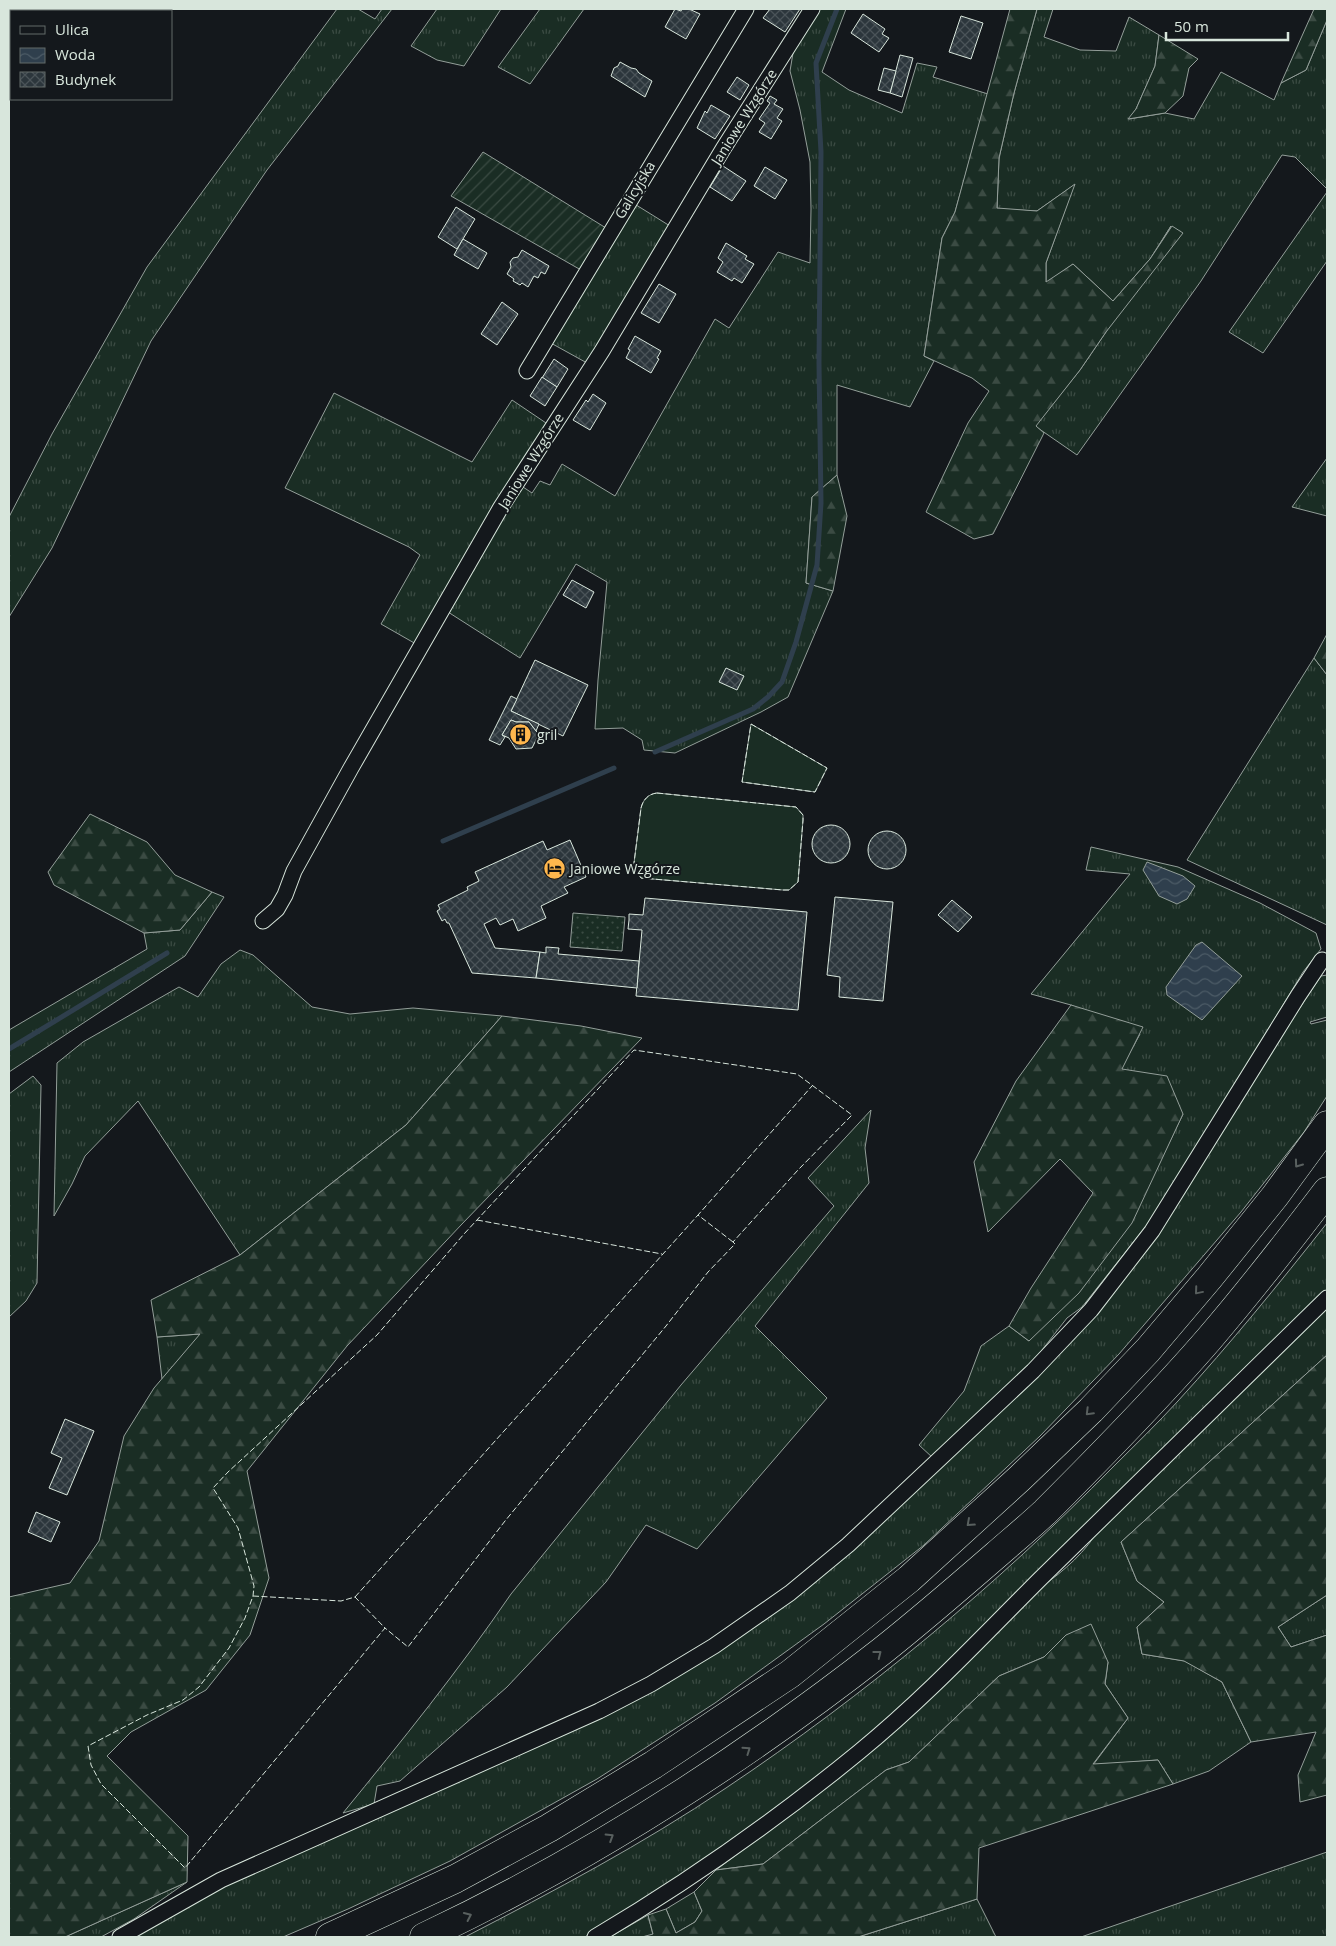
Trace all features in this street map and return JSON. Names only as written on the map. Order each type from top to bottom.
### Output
[{"type":"highway","points":[[330,1937],[455,1879],[549,1828],[653,1765],[790,1674],[909,1579],[1020,1478],[1148,1350],[1275,1196],[1327,1125]]},
{"type":"highway","points":[[424,1937],[487,1908],[590,1850],[712,1774],[818,1700],[930,1613],[1042,1514],[1128,1428],[1208,1341],[1327,1191]]},
{"type":"street","name":"Galicyjska","points":[[527,371],[746,9]]},
{"type":"street","name":"Janiowe Wzgórze","points":[[263,921],[277,909],[286,895],[294,871],[350,768],[501,508],[602,351],[723,149],[812,9]]},
{"type":"street","points":[[120,1937],[221,1880],[599,1712],[651,1684],[714,1646],[790,1593],[884,1512],[1033,1371],[1091,1310],[1152,1231],[1298,996],[1326,959]]},
{"type":"street","points":[[595,1937],[712,1864],[860,1751],[948,1672],[1038,1581],[1327,1298]]},
{"type":"green space","points":[[337,9],[358,9],[375,19],[382,9],[392,9],[267,170],[151,341],[52,548],[9,617],[9,517],[52,434],[147,267]]},
{"type":"green space","points":[[437,9],[501,9],[464,66],[437,60],[411,46]]},
{"type":"green space","points":[[540,9],[584,9],[530,84],[498,67]]},
{"type":"green space","points":[[820,9],[846,9],[822,72],[849,90],[902,113],[917,63],[937,67],[933,77],[988,94],[955,212],[942,238],[924,356],[934,361],[910,407],[837,385],[837,475],[812,497],[806,583],[833,591],[788,697],[675,753],[644,750],[642,740],[623,728],[595,729],[607,582],[576,564],[520,658],[448,612],[485,542],[523,487],[532,493],[540,481],[550,485],[562,464],[615,496],[715,319],[729,328],[778,252],[810,263],[810,162],[790,71],[793,53]]},
{"type":"green space","points":[[1010,9],[1037,9],[1014,93],[999,158],[997,208],[1037,211],[1075,184],[1046,263],[1046,282],[1073,264],[1113,301],[1150,259],[1172,226],[1183,233],[1036,426],[1044,433],[993,534],[974,539],[926,512],[968,423],[989,391],[972,378],[924,356],[942,238],[955,212]]},
{"type":"green space","points":[[1037,9],[1053,9],[1044,37],[1080,50],[1116,51],[1129,17],[1159,35],[1155,66],[1136,109],[1129,119],[1165,113],[1194,119],[1221,72],[1274,100],[1281,83],[1306,70],[1327,20],[1327,189],[1295,157],[1282,155],[1201,281],[1077,455],[1035,426],[1080,370],[1106,332],[1171,226],[1150,259],[1113,301],[1073,264],[1046,283],[1046,263],[1074,185],[1037,211],[997,209],[999,158],[1014,93]]},
{"type":"green space","points":[[1314,9],[1327,9],[1327,20],[1306,70],[1281,83]]},
{"type":"green space","points":[[1159,35],[1198,59],[1189,68],[1183,96],[1165,113],[1128,119],[1136,109],[1155,66]]},
{"type":"green space","points":[[483,152],[606,228],[581,270],[451,196]]},
{"type":"green space","points":[[1327,192],[1327,261],[1263,353],[1229,332]]},
{"type":"green space","points":[[633,203],[670,226],[587,363],[549,342]]},
{"type":"green space","points":[[334,393],[472,462],[512,400],[549,425],[416,644],[381,624],[420,555],[409,547],[285,488]]},
{"type":"green space","points":[[1327,458],[1327,516],[1292,507]]},
{"type":"green space","points":[[837,475],[847,516],[833,591],[806,583],[812,497]]},
{"type":"green space","points":[[1327,634],[1327,675],[1314,658]]},
{"type":"green space","points":[[1314,658],[1327,675],[1327,925],[1187,860]]},
{"type":"green space","points":[[751,724],[827,768],[815,792],[742,782]]},
{"type":"green space","points":[[657,793],[796,807],[803,815],[798,882],[789,890],[783,890],[641,878],[635,869],[634,863],[641,808],[646,798]]},
{"type":"green space","points":[[90,814],[147,842],[175,875],[212,892],[180,930],[144,933],[54,885],[48,872]]},
{"type":"green space","points":[[1091,847],[1178,867],[1260,903],[1316,933],[1321,949],[1303,972],[1158,1211],[1082,1307],[1067,1318],[1035,1359],[933,1458],[919,1445],[964,1391],[981,1346],[1009,1326],[1029,1341],[1158,1166],[1183,1114],[1121,1069],[1140,1034],[1071,1005],[1031,994],[1130,874],[1086,870]]},
{"type":"green space","points":[[212,892],[224,897],[185,956],[9,1072],[9,1030],[147,949],[144,933],[180,930]]},
{"type":"green space","points":[[573,913],[625,917],[622,951],[570,947]]},
{"type":"green space","points":[[240,950],[253,955],[312,1007],[350,1014],[413,1008],[502,1016],[406,1125],[240,1255],[138,1101],[85,1156],[54,1216],[57,1063],[83,1042],[179,987],[198,997],[221,964]]},
{"type":"green space","points":[[1327,975],[1327,1017],[1310,1022],[1311,1024],[1327,1020],[1327,1096],[1304,1132],[1241,1212],[1119,1354],[1040,1436],[924,1545],[824,1624],[715,1703],[597,1779],[450,1861],[283,1937],[129,1937],[226,1882],[625,1706],[727,1645],[1096,1315],[1321,976]]},
{"type":"green space","points":[[1071,1005],[1143,1027],[1122,1069],[1167,1076],[1183,1114],[1132,1223],[1079,1293],[1029,1341],[1009,1326],[1031,1288],[1093,1193],[1060,1159],[988,1232],[974,1162],[1016,1081]]},
{"type":"green space","points":[[502,1016],[581,1026],[642,1038],[347,1346],[247,1471],[269,1578],[250,1635],[206,1690],[131,1732],[107,1756],[188,1836],[187,1882],[65,1937],[9,1937],[9,1597],[70,1583],[99,1541],[124,1436],[154,1388],[200,1334],[157,1337],[151,1300],[240,1255],[406,1125]]},
{"type":"green space","points":[[33,1076],[41,1085],[37,1283],[26,1301],[9,1317],[9,1094]]},
{"type":"green space","points":[[871,1110],[865,1148],[869,1183],[755,1326],[827,1398],[697,1549],[646,1525],[606,1582],[507,1687],[400,1781],[377,1786],[374,1804],[343,1813],[408,1733],[511,1594],[681,1385],[834,1206],[808,1178]]},
{"type":"green space","points":[[1327,1223],[1327,1290],[1229,1383],[982,1633],[861,1743],[766,1818],[639,1906],[585,1937],[465,1937],[598,1866],[695,1809],[829,1715],[928,1637],[1023,1554],[1162,1418],[1235,1336]]},
{"type":"green space","points":[[1327,1308],[1327,1355],[1121,1542],[1137,1581],[1164,1602],[1137,1627],[1142,1654],[1185,1661],[1222,1682],[1251,1742],[1209,1771],[1173,1784],[1158,1760],[1093,1765],[1128,1718],[1105,1684],[1108,1662],[1066,1635],[1044,1657],[999,1676],[909,1762],[886,1770],[763,1864],[716,1870],[824,1789],[1041,1587],[1066,1567],[1089,1544],[1100,1527]]},
{"type":"green space","points":[[201,1334],[162,1379],[157,1337]]},
{"type":"green space","points":[[1327,1355],[1327,1595],[1278,1627],[1291,1647],[1327,1635],[1327,1795],[1300,1802],[1298,1775],[1316,1732],[1251,1742],[1222,1682],[1184,1661],[1142,1654],[1137,1627],[1164,1602],[1137,1581],[1121,1542]]},
{"type":"green space","points":[[1327,1595],[1327,1635],[1291,1647],[1278,1627]]},
{"type":"green space","points":[[1091,1624],[1108,1662],[1105,1684],[1128,1718],[1093,1764],[1158,1760],[1173,1784],[979,1848],[977,1899],[858,1937],[642,1937],[653,1934],[648,1915],[666,1909],[676,1933],[695,1922],[702,1911],[694,1892],[716,1870],[763,1864],[886,1770],[909,1762],[999,1676],[1044,1657],[1066,1635]]},
{"type":"green space","points":[[1327,1852],[1327,1937],[1081,1937]]},
{"type":"green space","points":[[187,1882],[134,1919],[101,1937],[65,1937]]},
{"type":"green space","points":[[694,1892],[702,1911],[695,1922],[676,1933],[666,1909]]},
{"type":"green space","points":[[977,1899],[996,1937],[858,1937]]},
{"type":"green space","points":[[648,1915],[653,1935],[610,1937]]},
{"type":"water","points":[[1147,862],[1183,876],[1195,886],[1187,899],[1177,904],[1159,896],[1143,870]]},
{"type":"water","points":[[1202,942],[1242,976],[1202,1020],[1167,995],[1166,987],[1196,945]]},
{"type":"building","points":[[167,9],[168,10],[146,10]]},
{"type":"building","points":[[675,9],[681,11],[682,9],[689,9],[700,14],[686,39],[665,27]]},
{"type":"building","points":[[770,9],[800,9],[785,32],[763,18]]},
{"type":"building","points":[[863,14],[885,29],[882,34],[889,38],[879,52],[851,33]]},
{"type":"building","points":[[961,16],[983,23],[971,59],[949,52]]},
{"type":"building","points":[[900,55],[913,58],[902,97],[890,93]]},
{"type":"building","points":[[620,62],[636,69],[652,81],[645,97],[611,76],[614,68]]},
{"type":"building","points":[[884,68],[896,71],[890,93],[878,90]]},
{"type":"building","points":[[737,77],[749,85],[740,100],[727,92]]},
{"type":"building","points":[[770,96],[777,100],[774,104],[783,109],[777,118],[782,121],[771,139],[759,132],[765,123],[759,119],[770,103],[767,101]]},
{"type":"building","points":[[711,105],[730,116],[715,139],[697,128],[705,111],[707,113]]},
{"type":"building","points":[[723,166],[746,181],[732,201],[710,187]]},
{"type":"building","points":[[765,167],[787,180],[775,199],[754,186]]},
{"type":"building","points":[[456,207],[475,219],[457,249],[438,237]]},
{"type":"building","points":[[463,239],[487,253],[478,269],[454,255]]},
{"type":"building","points":[[726,243],[747,256],[745,259],[754,264],[742,283],[734,278],[732,281],[717,272],[723,262],[718,258]]},
{"type":"building","points":[[522,250],[549,266],[545,274],[541,272],[538,278],[534,276],[528,287],[513,281],[514,279],[507,274],[511,267],[510,262],[513,258],[518,257]]},
{"type":"building","points":[[659,284],[676,294],[659,323],[641,313]]},
{"type":"building","points":[[502,302],[518,314],[497,345],[481,334]]},
{"type":"building","points":[[635,336],[661,351],[651,373],[626,358],[630,350],[628,349]]},
{"type":"building","points":[[554,359],[568,369],[557,387],[542,378]]},
{"type":"building","points":[[542,377],[557,387],[545,406],[530,396]]},
{"type":"building","points":[[593,394],[606,403],[590,430],[573,420],[586,400],[588,402]]},
{"type":"building","points":[[572,580],[594,592],[586,608],[563,595]]},
{"type":"building","points":[[535,660],[588,685],[563,736],[511,711]]},
{"type":"building","points":[[726,668],[744,676],[737,690],[719,682]]},
{"type":"building","points":[[511,696],[517,699],[511,711],[539,724],[536,731],[529,722],[511,720],[502,735],[505,737],[500,745],[489,740]]},
{"type":"building","name":"gril","points":[[511,720],[529,722],[539,734],[532,748],[516,749],[509,738],[502,735]]},
{"type":"building","points":[[831,825],[845,830],[850,844],[845,858],[831,863],[817,858],[812,844],[817,830]]},
{"type":"building","points":[[887,831],[901,836],[906,850],[901,864],[887,869],[873,864],[868,850],[873,836]]},
{"type":"building","points":[[570,840],[586,877],[564,887],[568,893],[541,906],[546,918],[518,931],[513,919],[500,925],[496,918],[484,924],[495,948],[540,952],[536,978],[472,973],[449,923],[445,919],[442,921],[437,911],[440,909],[438,905],[468,890],[467,887],[479,881],[475,872],[543,841],[547,850]]},
{"type":"building","points":[[835,897],[893,902],[883,1001],[839,997],[840,977],[827,975]]},
{"type":"building","points":[[645,898],[807,912],[798,1010],[636,996],[642,930],[628,929],[629,914],[643,915]]},
{"type":"building","points":[[952,900],[972,917],[958,932],[938,915]]},
{"type":"building","points":[[546,947],[559,948],[558,954],[639,961],[637,988],[536,978],[540,952],[546,953]]},
{"type":"building","points":[[65,1419],[94,1431],[67,1495],[49,1488],[62,1458],[51,1453]]},
{"type":"building","points":[[36,1512],[60,1522],[51,1542],[28,1532]]},
{"type":"waterway","points":[[655,752],[753,709],[782,682],[796,642],[817,565],[821,503],[819,363],[821,152],[816,63],[837,9]]},
{"type":"waterway","points":[[443,841],[614,768]]},
{"type":"waterway","points":[[9,1049],[167,953]]},
{"type":"fence","points":[[751,724],[827,768],[815,792],[742,782],[751,724]]},
{"type":"fence","points":[[657,793],[796,807],[803,815],[798,882],[789,890],[783,890],[641,878],[635,869],[634,863],[641,808],[646,798],[657,793]]},
{"type":"fence","points":[[253,1596],[341,1601],[355,1597],[385,1628],[185,1868],[101,1784],[91,1765],[88,1746],[147,1715],[183,1700],[199,1687],[229,1648],[245,1618],[253,1596],[254,1586],[238,1528],[213,1488],[377,1335],[464,1234],[634,1050],[797,1074],[852,1115],[798,1170],[733,1242],[735,1244],[708,1272],[666,1326],[505,1521],[408,1647],[385,1628]]},
{"type":"fence","points":[[733,1242],[698,1215],[812,1086]]},
{"type":"fence","points":[[355,1597],[698,1215]]},
{"type":"fence","points":[[477,1220],[662,1254]]},
{"type":"place","name":"gril","points":[[521,735]]},
{"type":"place","name":"Janiowe Wzgórze","points":[[554,869]]}]
